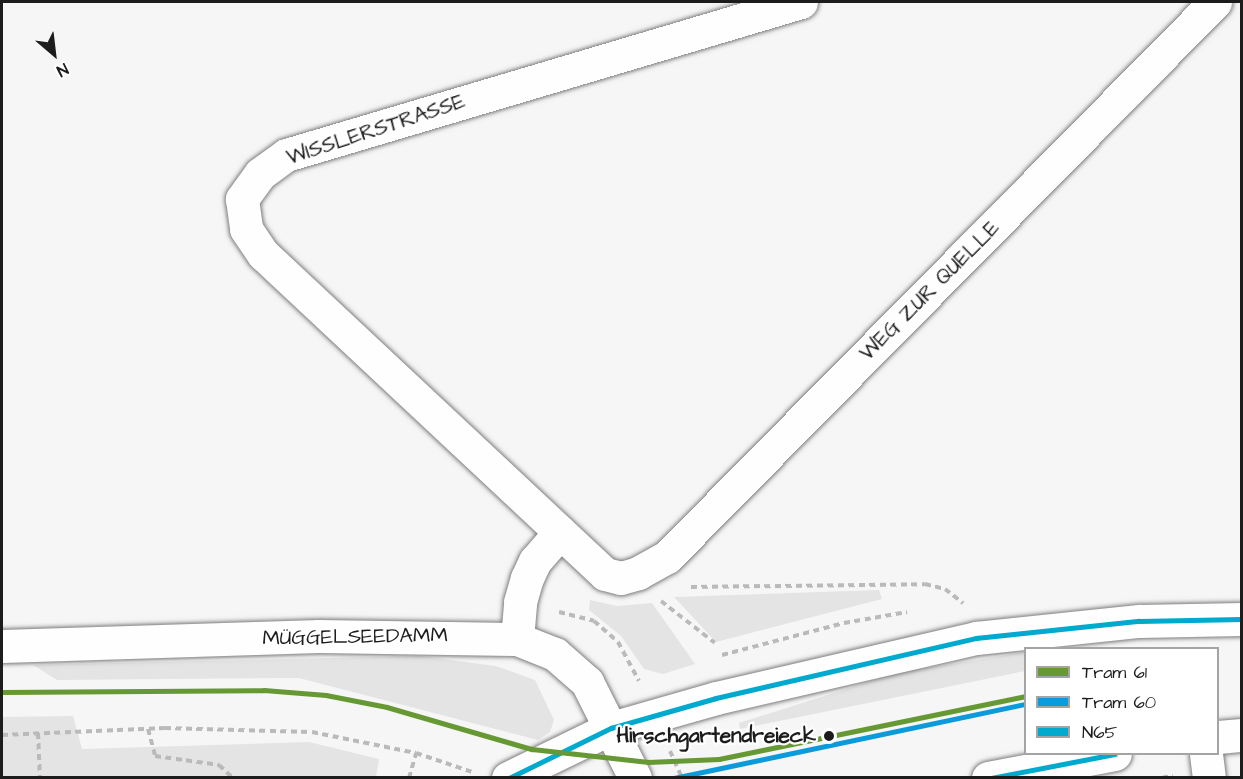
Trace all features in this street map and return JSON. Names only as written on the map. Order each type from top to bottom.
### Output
[{"type":"street","name":"WISSLERSTRASSE","points":[[638,573],[621,578],[605,574],[263,254],[246,229],[242,199],[260,174],[286,155],[801,2]]},
{"type":"street","name":"WEG ZUR QUELLE","points":[[638,573],[667,557],[1215,2]]},
{"type":"street","points":[[517,639],[520,602],[527,578],[560,532]]},
{"type":"street","points":[[508,777],[611,728],[716,698],[976,638],[1139,621],[1242,619]]},
{"type":"street","name":"MÜGGELSEEDAMM","points":[[2,646],[319,636],[517,639],[573,666],[587,682],[635,777]]},
{"type":"street","points":[[1219,737],[1242,735]]},
{"type":"street","points":[[988,777],[1104,755]]},
{"type":"street","points":[[1206,755],[1209,777]]},
{"type":"path","points":[[638,573],[652,594],[715,643]]},
{"type":"path","points":[[686,587],[925,584],[951,593],[964,603]]},
{"type":"path","points":[[148,729],[155,756],[219,765],[233,777]]},
{"type":"path","points":[[2,735],[148,729],[312,732],[416,753],[449,765]]},
{"type":"path","points":[[38,733],[40,777]]},
{"type":"path","points":[[409,777],[416,753]]},
{"type":"shaded area","points":[[879,590],[882,599],[716,642],[674,597]]},
{"type":"shaded area","points":[[590,600],[617,606],[652,603],[695,664],[663,674],[644,669],[621,636],[589,610]]},
{"type":"shaded area","points":[[1024,652],[1024,671],[740,729],[739,723],[897,673]]},
{"type":"shaded area","points":[[420,656],[496,666],[535,680],[554,720],[550,732],[538,740],[299,678],[57,680],[33,665]]},
{"type":"shaded area","points":[[73,716],[82,749],[309,742],[379,759],[376,777],[2,777],[2,717]]},
{"type":"tram line","name":"61","points":[[2,692],[264,690],[326,695],[387,707],[532,749],[648,762],[719,759],[1024,696]]},
{"type":"tram line","name":"60","points":[[674,778],[1024,704]]},
{"type":"transit line","name":"N65","points":[[509,778],[611,728],[716,698],[976,638],[1139,621],[1242,619]]},
{"type":"transit line","name":"N65","points":[[991,778],[1110,755]]},
{"type":"place","name":"Hirschgartendreieck","points":[[829,736]]}]
